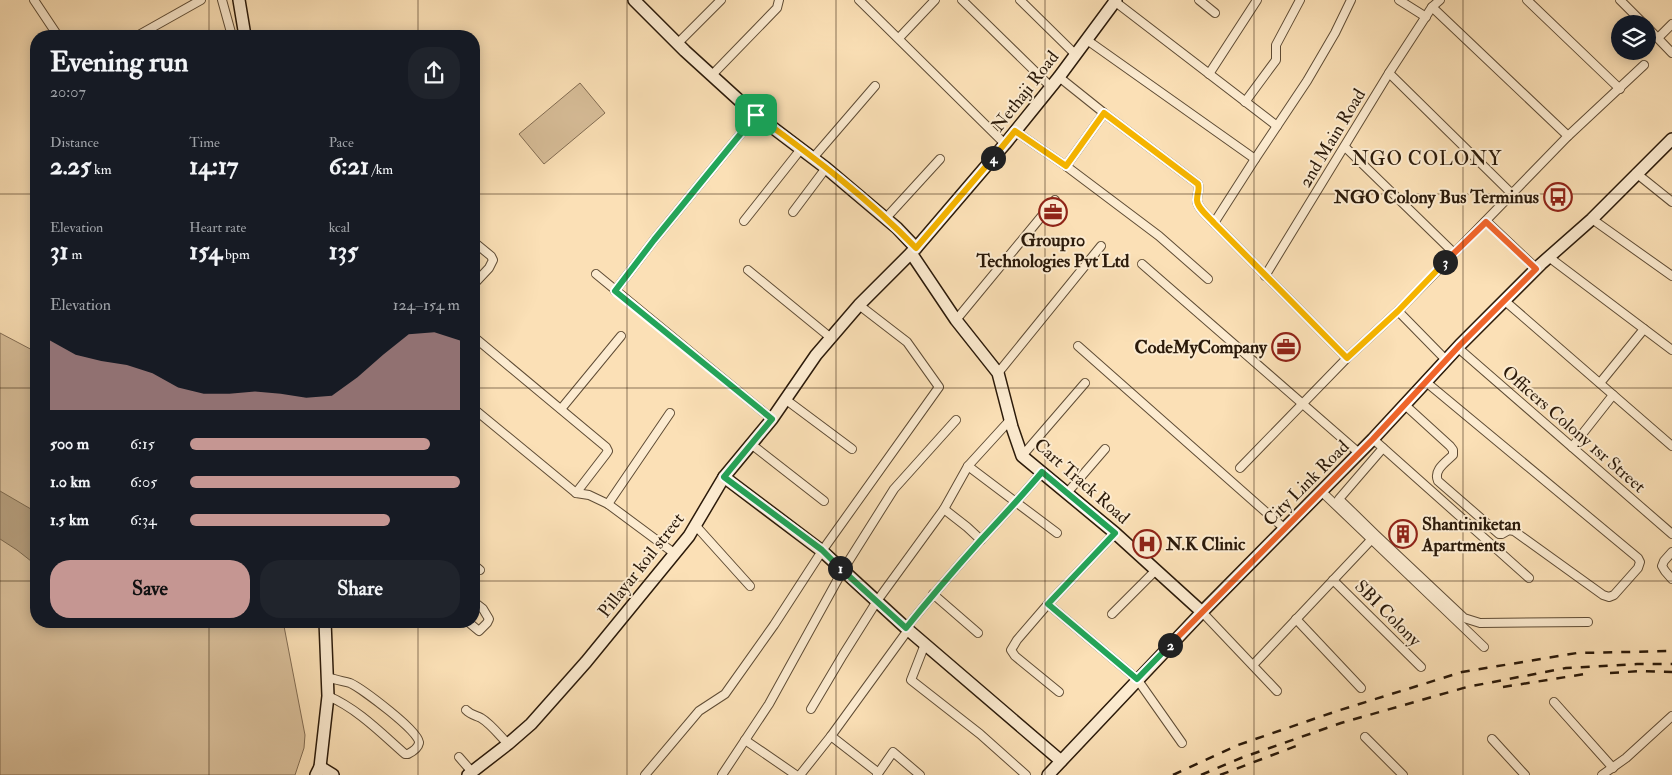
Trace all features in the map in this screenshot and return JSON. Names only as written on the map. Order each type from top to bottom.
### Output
[{"type":"street","points":[[34,0],[54,30]]},
{"type":"street","points":[[153,30],[201,0]]},
{"type":"street","points":[[222,0],[230,30]]},
{"type":"street","points":[[239,0],[243,30]]},
{"type":"street","name":"Cart Track Road","points":[[634,0],[678,44],[756,115],[801,148],[886,218],[914,251],[956,320],[998,373],[1010,420],[1022,456],[1115,533],[1202,612]]},
{"type":"street","points":[[678,44],[722,0]]},
{"type":"street","points":[[712,75],[777,8],[779,0]]},
{"type":"street","points":[[859,0],[1005,144]]},
{"type":"street","points":[[899,38],[935,0]]},
{"type":"street","points":[[962,0],[1051,87]]},
{"type":"street","points":[[1020,0],[1075,54]]},
{"type":"street","points":[[1199,0],[1216,13]]},
{"type":"street","points":[[1209,74],[1257,0]]},
{"type":"street","points":[[1245,102],[1276,60],[1276,45],[1300,0]]},
{"type":"street","points":[[1214,223],[1307,81],[1335,33],[1351,0]]},
{"type":"street","points":[[1399,0],[1426,17]]},
{"type":"street","name":"2nd Main Road","points":[[1265,276],[1389,73],[1432,7],[1440,0]]},
{"type":"street","points":[[1527,0],[1620,89]]},
{"type":"street","points":[[1114,1],[1277,126]]},
{"type":"street","name":"Nethaji Road","points":[[816,355],[859,304],[914,251],[1005,144],[1087,40],[1114,1]]},
{"type":"street","points":[[1622,1],[1635,15]]},
{"type":"street","points":[[1432,7],[1568,136]]},
{"type":"street","points":[[1672,24],[1658,38],[1672,53]]},
{"type":"street","points":[[1087,40],[1255,159]]},
{"type":"street","points":[[1240,468],[1347,358],[1398,311],[1454,252],[1486,222],[1511,193],[1568,136],[1644,65]]},
{"type":"street","points":[[1389,73],[1511,193]]},
{"type":"street","points":[[1058,77],[1198,184],[1200,188],[1198,204],[1214,223],[1347,358]]},
{"type":"street","points":[[813,158],[875,86]]},
{"type":"street","points":[[1066,166],[1104,113]]},
{"type":"street","points":[[615,291],[756,115]]},
{"type":"street","points":[[1015,131],[1066,166],[1160,236],[1208,279]]},
{"type":"street","name":"City Link Road","points":[[1048,775],[1137,679],[1373,439],[1458,347],[1536,269],[1592,219],[1672,139]]},
{"type":"street","points":[[1345,146],[1454,252]]},
{"type":"street","points":[[744,221],[801,148]]},
{"type":"street","points":[[886,218],[940,159]]},
{"type":"street","points":[[793,212],[826,168]]},
{"type":"street","points":[[1636,173],[1672,202]]},
{"type":"street","points":[[956,320],[1055,200]]},
{"type":"street","points":[[1592,219],[1672,276]]},
{"type":"street","points":[[1486,222],[1536,269]]},
{"type":"street","points":[[998,373],[1101,246]]},
{"type":"street","points":[[480,247],[493,260],[489,268],[480,278]]},
{"type":"street","points":[[1550,258],[1672,350]]},
{"type":"street","points":[[1142,264],[1359,453]]},
{"type":"street","points":[[748,270],[830,338]]},
{"type":"street","points":[[596,274],[772,419]]},
{"type":"street","points":[[1505,301],[1672,446]]},
{"type":"street","points":[[644,775],[698,711],[725,694],[774,626],[822,550],[939,387],[906,342],[859,304]]},
{"type":"street","points":[[1398,311],[1446,360]]},
{"type":"street","points":[[1600,383],[1644,329]]},
{"type":"street","points":[[561,409],[621,336]]},
{"type":"street","points":[[480,342],[608,450],[576,493]]},
{"type":"street","points":[[1078,346],[1285,529]]},
{"type":"street","name":"Officers Colony 1sr Street","points":[[1458,347],[1672,534]]},
{"type":"street","name":"Pillayar koil street","points":[[470,773],[531,724],[586,662],[696,526],[724,477],[772,419],[816,355]]},
{"type":"street","points":[[1405,405],[1453,450],[1453,455],[1436,472],[1438,482],[1499,534],[1508,530],[1514,531],[1603,595],[1609,597],[1614,595],[1638,568],[1640,562],[1638,558],[1426,382]]},
{"type":"street","points":[[1022,456],[1085,383]]},
{"type":"street","points":[[1572,447],[1613,395]]},
{"type":"street","points":[[785,399],[852,449]]},
{"type":"street","points":[[608,504],[670,413]]},
{"type":"street","points":[[480,414],[576,493],[589,494],[608,504],[674,553]]},
{"type":"street","points":[[722,775],[769,704],[843,570],[894,489],[956,420]]},
{"type":"street","points":[[811,709],[878,601],[944,509],[968,466],[1010,420]]},
{"type":"street","points":[[1373,439],[1529,578]]},
{"type":"street","points":[[751,444],[824,501]]},
{"type":"street","points":[[1383,448],[1339,499],[1464,618],[1480,623],[1588,622]]},
{"type":"street","points":[[1067,493],[1104,449]]},
{"type":"street","points":[[968,466],[1057,533]]},
{"type":"street","points":[[800,775],[831,736],[933,594],[1017,503],[1042,472]]},
{"type":"street","points":[[724,477],[822,550],[907,629],[1061,761]]},
{"type":"street","points":[[1322,492],[1484,647]]},
{"type":"street","points":[[944,509],[981,540]]},
{"type":"street","points":[[696,526],[750,586]]},
{"type":"street","points":[[1059,692],[1015,656],[1011,650],[1017,640],[1048,604],[1115,533]]},
{"type":"street","name":"SBI Colony","points":[[1253,665],[1371,540]]},
{"type":"street","points":[[1672,552],[1662,566],[1672,579]]},
{"type":"street","points":[[1112,614],[1156,570]]},
{"type":"street","name":"SBI Colony","points":[[1334,580],[1421,667]]},
{"type":"street","points":[[933,594],[978,633]]},
{"type":"street","points":[[1048,604],[1137,679],[1182,744]]},
{"type":"street","points":[[476,628],[479,630],[482,628],[488,619],[480,607]]},
{"type":"street","points":[[1202,612],[1277,691]]},
{"type":"street","points":[[1296,619],[1360,688]]},
{"type":"street","points":[[325,628],[328,696],[318,773],[333,775]]},
{"type":"street","points":[[925,644],[910,680],[980,734],[1026,775]]},
{"type":"street","points":[[328,677],[350,683],[367,694],[411,729],[418,737],[419,745],[408,754],[405,754],[380,730],[338,700],[328,696]]},
{"type":"street","points":[[1554,702],[1613,768]]},
{"type":"street","points":[[466,710],[471,715],[480,718],[490,725],[508,744]]},
{"type":"street","points":[[1602,775],[1613,768],[1672,716]]},
{"type":"street","points":[[831,736],[876,771],[878,775],[893,752],[920,775]]},
{"type":"street","points":[[1365,737],[1403,775]]},
{"type":"street","points":[[1492,739],[1525,775]]},
{"type":"street","points":[[745,740],[796,775]]},
{"type":"street","points":[[459,757],[470,773]]},
{"type":"shaded area","points":[[580,83],[605,113],[544,164],[519,134]]},
{"type":"shaded area","points":[[0,333],[30,349],[30,628],[284,628],[305,735],[304,748],[295,775],[0,775]]},
{"type":"shaded area","points":[[0,491],[30,508],[30,560],[0,539]]},
{"type":"railway","points":[[1173,775],[1238,745],[1337,711],[1462,672],[1577,653],[1672,651]]},
{"type":"railway","points":[[1201,775],[1241,758],[1341,723],[1467,687],[1566,668],[1672,664]]},
{"type":"railway","points":[[1610,673],[1672,672]]},
{"type":"railway","points":[[1503,687],[1585,674]]},
{"type":"railway","points":[[1220,775],[1304,743]]},
{"type":"place","name":"NGO Colony Bus Terminus","points":[[1558,197]]},
{"type":"place","name":"Group10 Technologies Pvt Ltd","points":[[1053,212]]},
{"type":"place","name":"CodeMyCompany","points":[[1286,347]]},
{"type":"place","name":"Shantiniketan Apartments","points":[[1403,534]]},
{"type":"place","name":"N.K Clinic","points":[[1147,544]]},
{"type":"district","name":"NGO COLONY","points":[[1427,158]]},
{"type":"route","points":[[1104,113],[1198,184],[1200,188],[1198,204],[1214,223],[1347,358],[1398,311],[1454,252],[1486,222],[1536,269],[1460,345],[1373,439],[1137,679],[1048,604],[1115,533],[1042,472],[1017,503],[933,594],[906,628],[822,550],[724,477],[772,419],[615,291],[756,115],[826,168],[897,228],[916,248],[1015,131],[1066,166],[1104,113]]}]
